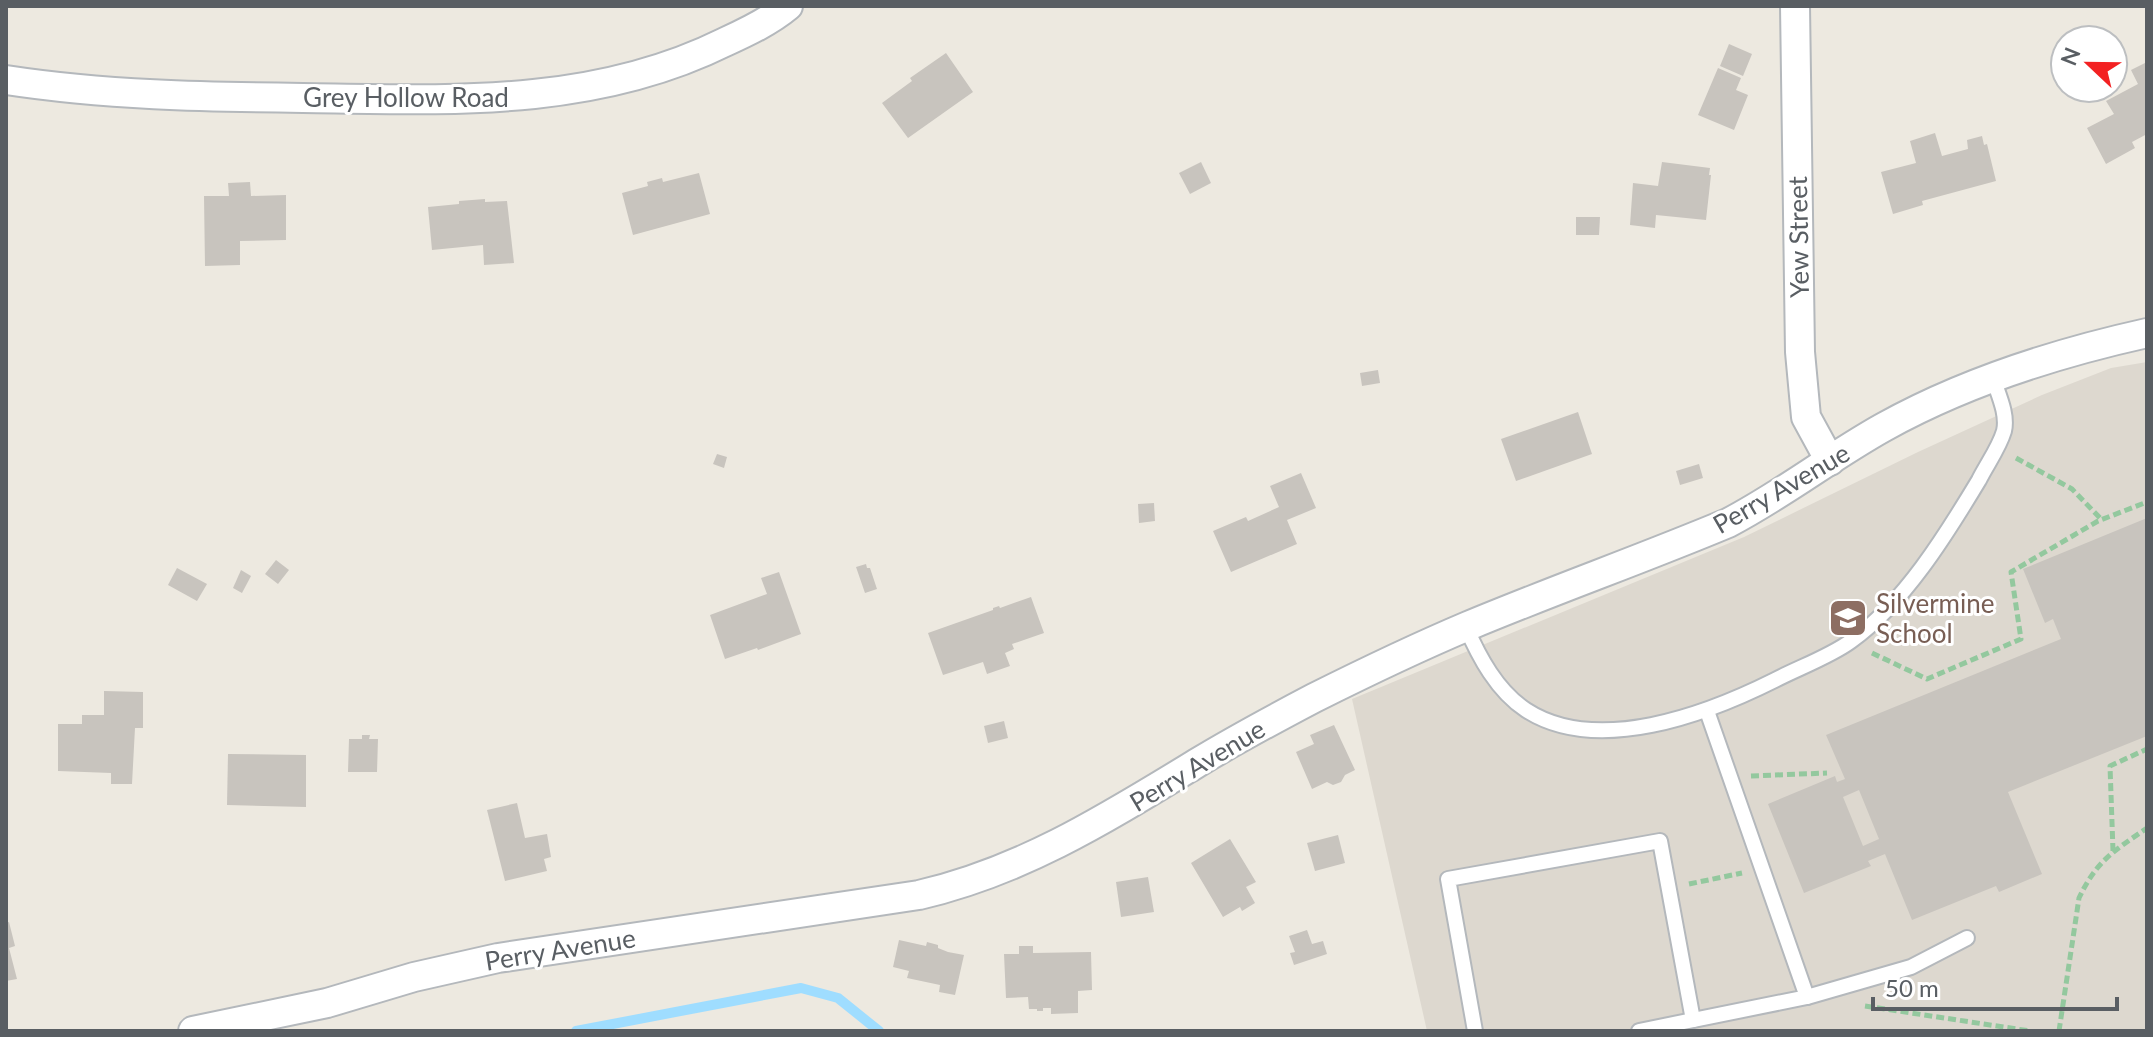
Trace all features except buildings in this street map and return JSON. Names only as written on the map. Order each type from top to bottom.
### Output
[{"type":"street","name":"Grey Hollow Road","points":[[6,80],[147,95],[216,98],[411,100],[518,97],[599,84],[683,61],[745,33],[788,6]]},
{"type":"street","name":"Yew Street","points":[[1795,6],[1800,352],[1806,417],[1830,461]]},
{"type":"street","name":"Perry Avenue","points":[[193,1031],[327,1003],[414,977],[498,958],[899,898],[954,887],[1001,871],[1064,842],[1254,730],[1372,670],[1466,627],[1728,523],[1763,505],[1884,427],[1939,401],[1993,378],[2069,353],[2147,333]]},
{"type":"lane","points":[[1466,627],[1477,653],[1504,691],[1526,710],[1557,724],[1591,729],[1625,729],[1659,724],[1707,711],[1755,690],[1850,642],[1880,616],[1913,579],[1961,509],[2004,430],[2005,417],[1993,378]]},
{"type":"lane","points":[[1707,711],[1807,997]]},
{"type":"lane","points":[[1475,1031],[1448,879],[1660,841],[1693,1020]]},
{"type":"lane","points":[[1639,1031],[1807,997],[1911,967],[1967,938]]},
{"type":"path","points":[[2024,460],[2072,489],[2102,520]]},
{"type":"path","points":[[1850,642],[1927,679],[2021,639],[2011,572],[2102,520],[2147,502]]},
{"type":"path","points":[[2113,852],[2110,766],[2147,749]]},
{"type":"path","points":[[1730,776],[1827,773]]},
{"type":"path","points":[[2059,1031],[2079,898],[2100,863],[2147,828]]},
{"type":"path","points":[[1668,888],[1724,877]]},
{"type":"path","points":[[1807,997],[2030,1031]]},
{"type":"shaded area","name":"Silvermine School","points":[[2147,362],[2147,1031],[1427,1031],[1352,699],[1744,537],[2042,395],[2111,368]]},
{"type":"waterway","points":[[576,1031],[801,988],[838,998],[879,1031]]},
{"type":"place","name":"Silvermine School","points":[[1848,618]]}]
